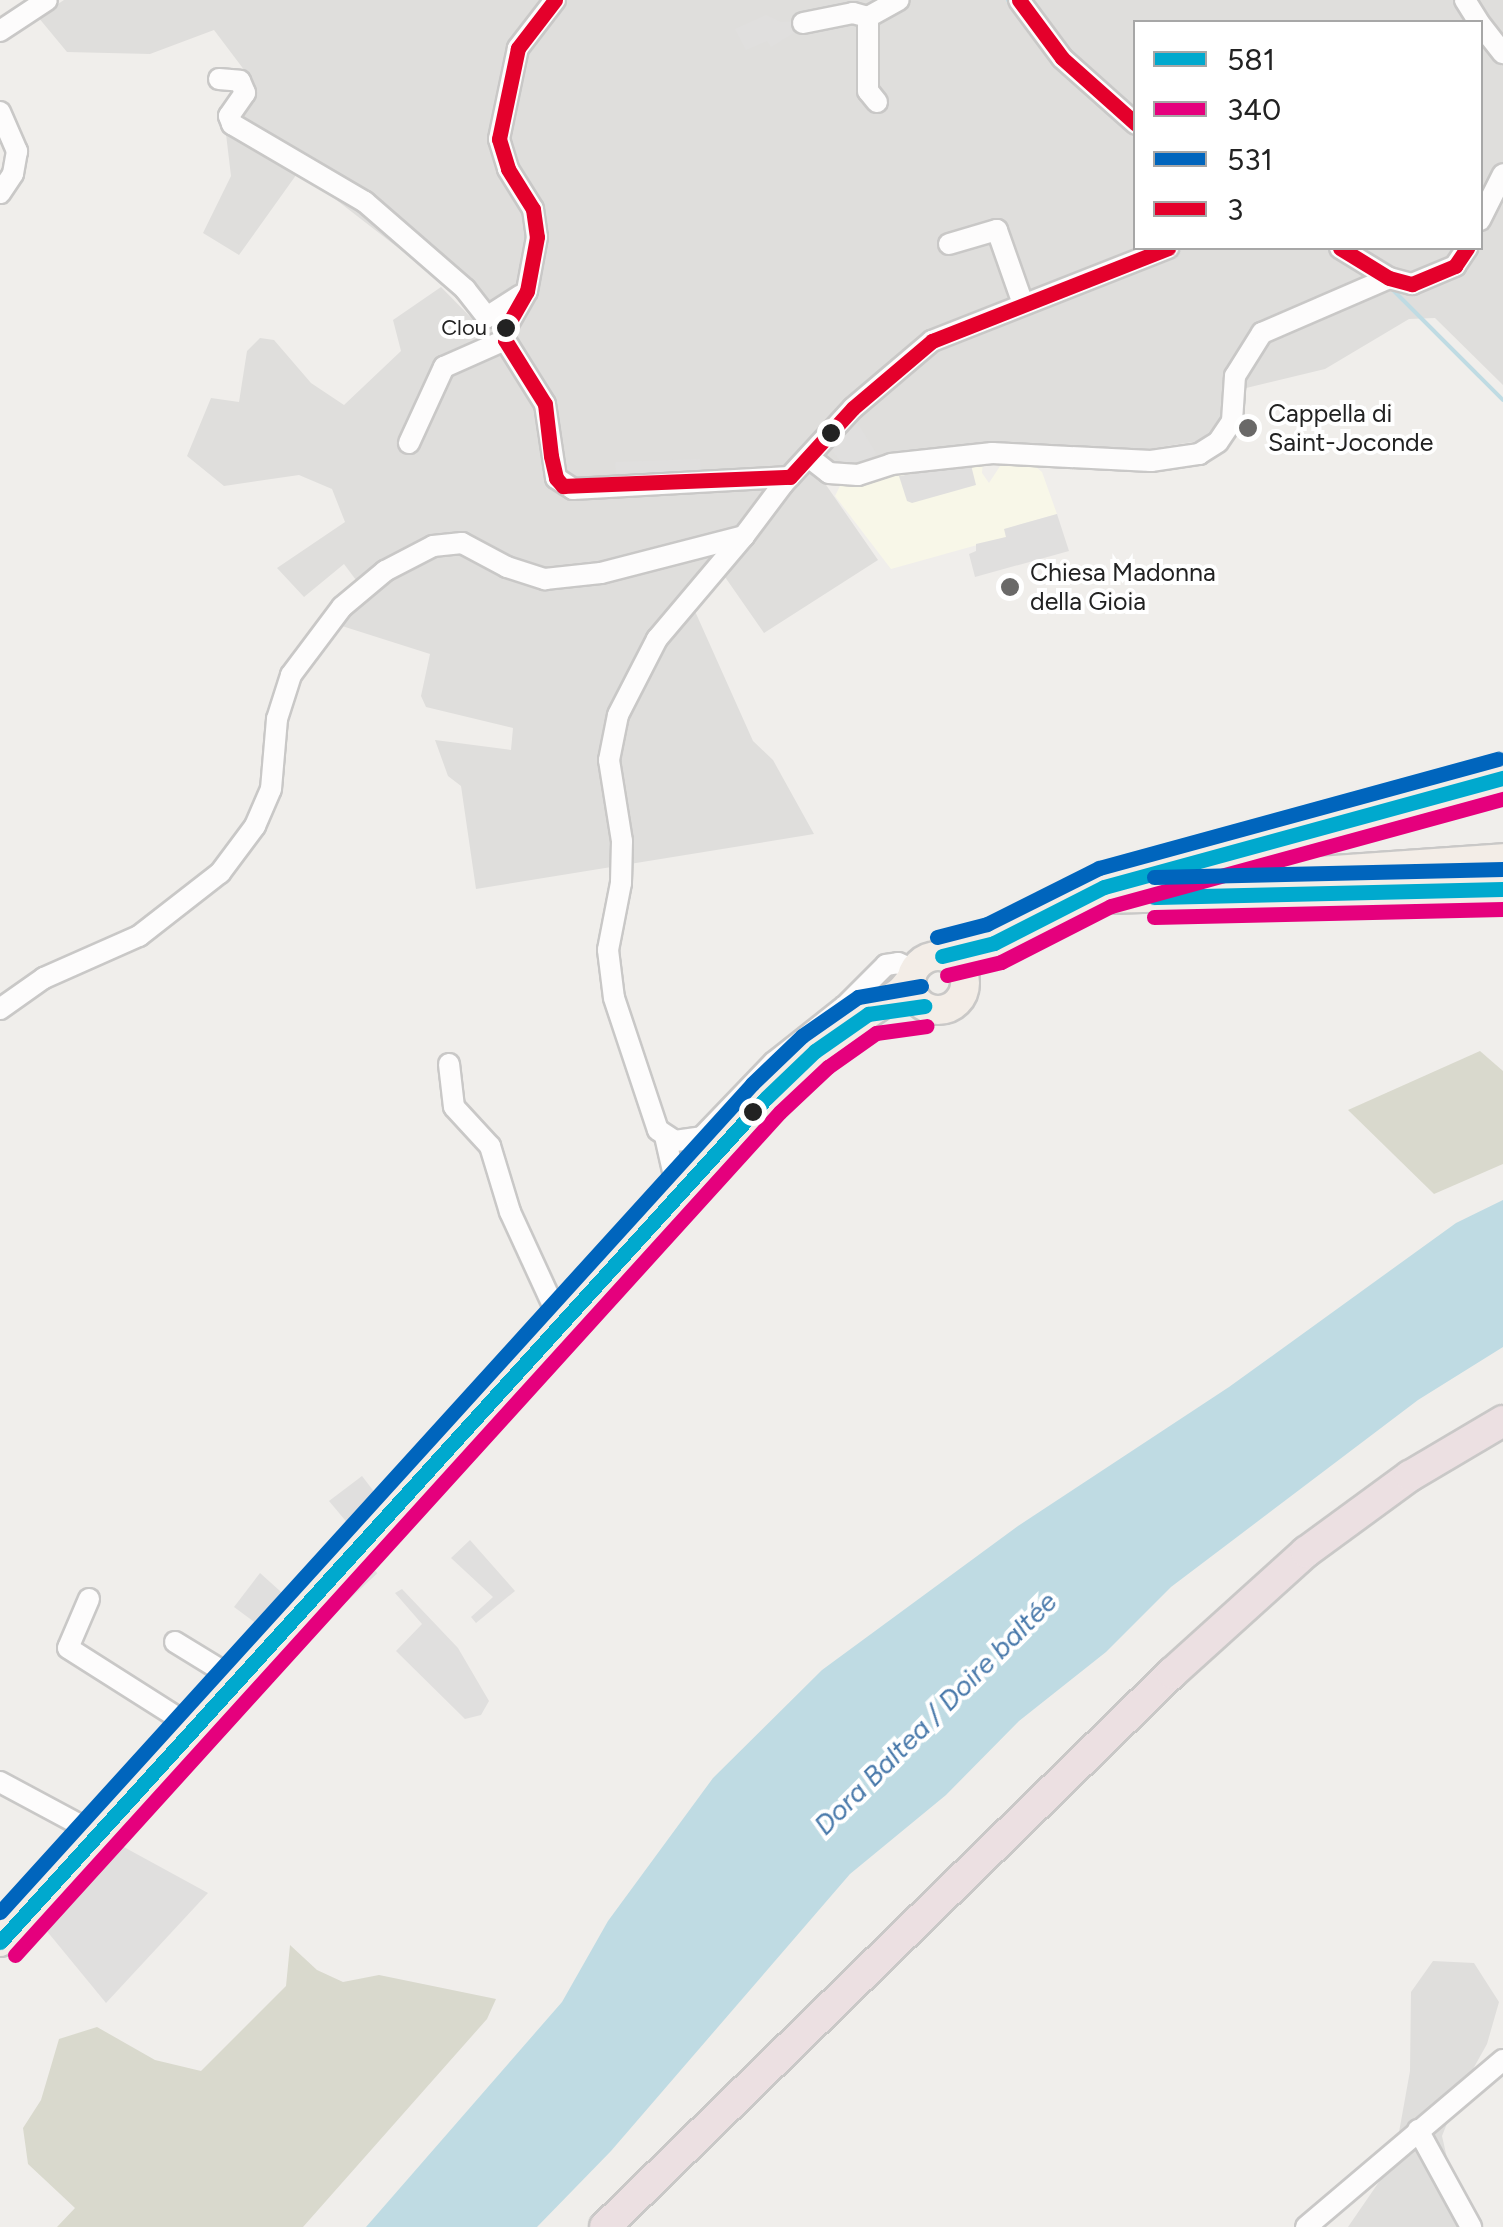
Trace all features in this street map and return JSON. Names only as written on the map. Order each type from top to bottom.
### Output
[{"type":"highway","points":[[605,2227],[1172,1673],[1293,1564],[1410,1476],[1503,1421]]},
{"type":"highway","points":[[633,2227],[1193,1681],[1330,1559],[1428,1487],[1503,1442]]},
{"type":"main road","points":[[0,1942],[785,1078],[868,1014],[929,957],[994,943],[1104,887],[1503,778]]},
{"type":"main road","points":[[1076,902],[1205,877],[1503,858]]},
{"type":"main road","points":[[1076,902],[1503,889]]},
{"type":"main road","points":[[868,1014],[924,1006],[950,1008],[962,997],[965,982],[994,943]]},
{"type":"main road","points":[[942,956],[961,968],[965,982]]},
{"type":"main road","points":[[912,974],[913,994],[924,1006]]},
{"type":"street","points":[[0,31],[47,0]]},
{"type":"street","points":[[555,0],[518,48],[499,139],[508,169],[536,218],[538,237],[527,291],[506,328],[504,340],[545,404],[556,478],[563,486],[790,477]]},
{"type":"street","points":[[803,23],[852,13],[868,17],[899,0]]},
{"type":"street","points":[[1019,0],[1071,68],[1133,121]]},
{"type":"street","points":[[868,17],[868,91],[877,102]]},
{"type":"street","points":[[1483,27],[1503,52]]},
{"type":"street","points":[[219,80],[240,81],[245,92],[230,116],[232,124],[365,202],[464,289],[487,317],[527,291]]},
{"type":"street","points":[[0,112],[16,151],[12,174],[0,194]]},
{"type":"street","points":[[1498,198],[1503,174]]},
{"type":"street","points":[[949,244],[997,230],[1022,304]]},
{"type":"street","points":[[678,1194],[665,1136],[651,1118],[614,998],[608,950],[621,883],[622,841],[610,760],[618,715],[656,639],[790,477],[853,408],[932,341],[1163,250]]},
{"type":"street","points":[[1343,250],[1389,278],[1412,284],[1432,279],[1455,266],[1466,250]]},
{"type":"street","points":[[810,458],[829,473],[858,475],[891,464],[992,453],[1152,461],[1200,454],[1218,442],[1232,421],[1236,376],[1252,342],[1275,327],[1389,278]]},
{"type":"street","points":[[409,443],[444,367],[504,340]]},
{"type":"street","points":[[0,1008],[44,978],[139,936],[220,874],[255,826],[271,789],[276,720],[291,675],[332,618],[386,571],[449,542],[462,543],[507,568],[544,579],[602,572],[744,536]]},
{"type":"street","points":[[665,1136],[690,1142],[702,1137],[774,1062],[845,1006],[886,965],[898,963],[912,974]]},
{"type":"street","points":[[449,1064],[454,1107],[490,1146],[510,1212],[561,1323]]},
{"type":"street","points":[[89,1599],[68,1648],[194,1728]]},
{"type":"street","points":[[175,1642],[238,1680]]},
{"type":"street","points":[[0,1782],[97,1834]]},
{"type":"street","points":[[1306,2227],[1503,2060]]},
{"type":"street","points":[[1418,2130],[1471,2227]]},
{"type":"shaded area","points":[[64,0],[1503,0],[1503,385],[1435,318],[1409,319],[1325,369],[1242,389],[1244,412],[1228,416],[1199,441],[1129,452],[883,460],[824,482],[878,560],[764,633],[725,577],[694,609],[753,741],[773,760],[814,834],[476,889],[461,786],[448,776],[435,740],[511,750],[513,728],[426,707],[421,696],[430,654],[342,626],[368,596],[344,564],[304,597],[277,568],[345,522],[332,489],[299,475],[224,486],[187,456],[211,398],[239,402],[247,351],[260,338],[274,340],[311,383],[344,405],[401,351],[393,320],[441,287],[493,340],[450,288],[299,171],[239,255],[203,233],[231,176],[226,134],[239,120],[254,83],[214,30],[150,54],[67,52],[38,17]]},
{"type":"shaded area","points":[[766,15],[781,22],[801,21],[804,27],[771,47],[767,41],[746,50],[735,29]]},
{"type":"shaded area","points":[[857,422],[876,453],[864,464],[845,467],[830,448]]},
{"type":"shaded area","points":[[700,459],[701,473],[616,474],[615,462]]},
{"type":"shaded area","points":[[983,460],[982,473],[989,483],[1004,460],[1036,467],[1042,472],[1057,514],[1005,529],[1006,537],[891,569],[835,496],[840,486],[894,469]]},
{"type":"shaded area","points":[[971,465],[976,485],[912,503],[907,501],[899,476]]},
{"type":"shaded area","points":[[1057,514],[1069,551],[975,577],[969,554],[976,551],[976,544],[1006,537],[1004,529]]},
{"type":"shaded area","points":[[1480,1051],[1503,1071],[1503,1164],[1434,1194],[1348,1110]]},
{"type":"shaded area","points":[[362,1476],[382,1502],[355,1532],[329,1501]]},
{"type":"shaded area","points":[[470,1540],[515,1591],[476,1623],[471,1617],[493,1597],[451,1558]]},
{"type":"shaded area","points":[[365,1560],[377,1573],[325,1622],[313,1608]]},
{"type":"shaded area","points":[[260,1573],[290,1600],[264,1629],[234,1607]]},
{"type":"shaded area","points":[[402,1589],[458,1648],[489,1701],[481,1715],[465,1719],[396,1651],[422,1624],[395,1593]]},
{"type":"shaded area","points":[[122,1846],[208,1893],[106,2003],[46,1930]]},
{"type":"shaded area","points":[[290,1945],[317,1970],[343,1982],[379,1975],[496,1999],[487,2019],[303,2227],[57,2227],[75,2208],[28,2164],[23,2128],[41,2100],[59,2039],[97,2027],[155,2060],[201,2071],[286,1986]]},
{"type":"shaded area","points":[[1433,1961],[1474,1963],[1499,2002],[1487,2044],[1458,2096],[1442,2136],[1453,2184],[1477,2227],[1348,2227],[1394,2160],[1410,2071],[1411,1992]]},
{"type":"water","name":"Dora Baltea / Doire baltée","points":[[1503,1200],[1503,1347],[1418,1400],[1171,1587],[1106,1652],[1019,1721],[946,1795],[850,1874],[611,2151],[537,2227],[366,2227],[562,2002],[608,1921],[713,1778],[822,1670],[1018,1526],[1229,1387],[1456,1223]]},
{"type":"waterway","points":[[1008,0],[1034,37]]},
{"type":"waterway","points":[[1389,286],[1503,400]]},
{"type":"transit line","name":"3","points":[[555,0],[518,48],[499,139],[508,169],[533,209],[537,237],[527,291],[506,328],[505,340],[545,404],[551,456],[556,478],[563,486],[790,477],[853,408],[932,341],[1163,250]]},
{"type":"transit line","name":"3","points":[[1019,0],[1062,58],[1133,121]]},
{"type":"transit line","name":"3","points":[[1343,250],[1389,278],[1412,284],[1455,266],[1466,250]]},
{"type":"transit line","name":"531","points":[[937,937],[987,924],[1099,868],[1498,759]]},
{"type":"transit line","name":"581","points":[[942,956],[994,943],[1104,887],[1503,778]]},
{"type":"transit line","name":"340","points":[[947,975],[1001,962],[1111,906],[1503,799]]},
{"type":"transit line","name":"531","points":[[1154,877],[1503,869]]},
{"type":"transit line","name":"581","points":[[1154,897],[1503,889]]},
{"type":"transit line","name":"340","points":[[1154,917],[1503,909]]},
{"type":"transit line","name":"531","points":[[0,1912],[752,1084],[802,1036],[858,997],[921,986]]},
{"type":"transit line","name":"581","points":[[0,1942],[766,1098],[815,1051],[868,1014],[924,1006]]},
{"type":"transit line","name":"340","points":[[15,1955],[780,1112],[828,1067],[876,1033],[927,1026]]},
{"type":"place","name":"Clou","points":[[506,328]]},
{"type":"place","name":"Cappella di Saint-Joconde","points":[[1248,428]]},
{"type":"place","name":"Chiesa Madonna della Gioia","points":[[1010,587]]}]
